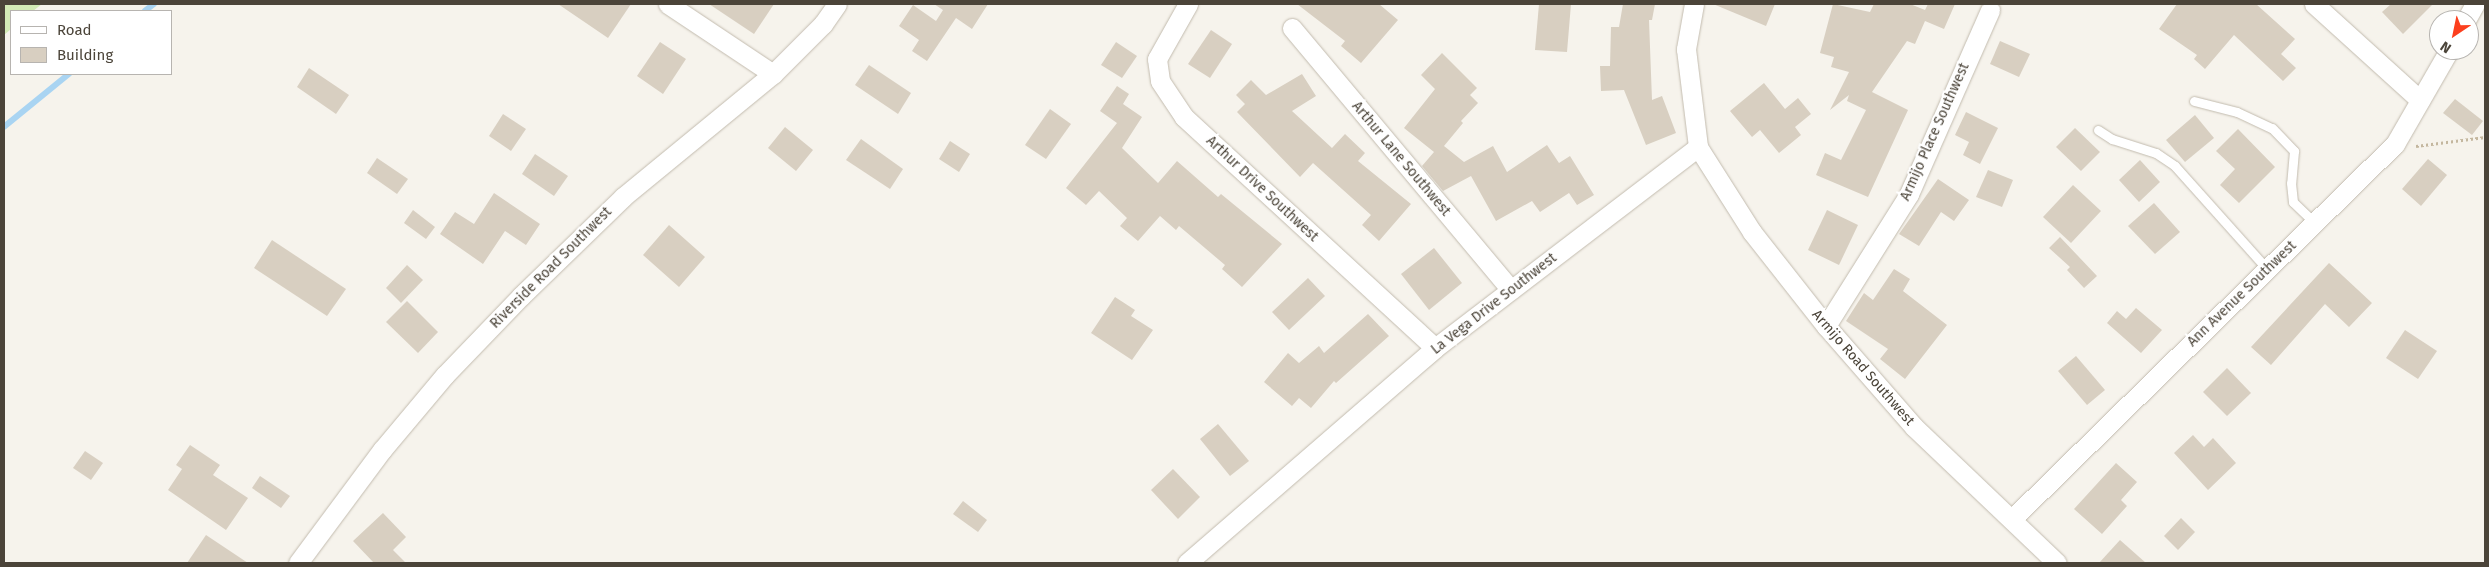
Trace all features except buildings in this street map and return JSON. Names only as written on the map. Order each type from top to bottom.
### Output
[{"type":"street","points":[[668,4],[773,74]]},
{"type":"street","name":"Riverside Road Southwest","points":[[298,563],[389,442],[445,375],[521,296],[623,197],[773,74],[824,24],[837,4]]},
{"type":"street","name":"Arthur Drive Southwest","points":[[1188,4],[1157,59],[1160,81],[1184,117],[1435,348]]},
{"type":"street","points":[[1694,4],[1686,49],[1698,148]]},
{"type":"street","points":[[2314,4],[2420,100]]},
{"type":"street","name":"Armijo Place Southwest","points":[[1826,326],[1909,194],[1990,10]]},
{"type":"street","name":"Arthur Lane Southwest","points":[[1292,28],[1510,290]]},
{"type":"street","name":"Ann Avenue Southwest","points":[[2012,519],[2390,149],[2406,130],[2420,100],[2443,60]]},
{"type":"street","name":"La Vega Drive Southwest","points":[[1187,563],[1435,348],[1698,148]]},
{"type":"street","name":"Armijo Road Southwest","points":[[1698,148],[1752,232],[1826,326],[1914,427],[2057,563]]},
{"type":"lane","points":[[2194,102],[2237,112],[2272,128],[2294,151],[2291,184],[2293,202],[2315,223]]},
{"type":"lane","points":[[2098,130],[2112,139],[2156,153],[2175,166],[2267,269]]},
{"type":"path","points":[[2390,149],[2485,137]]},
{"type":"green space","points":[[4,4],[42,4],[34,10],[10,10],[10,30],[4,35]]},
{"type":"waterway","points":[[146,10],[154,4]]},
{"type":"waterway","points":[[4,127],[68,75]]}]
